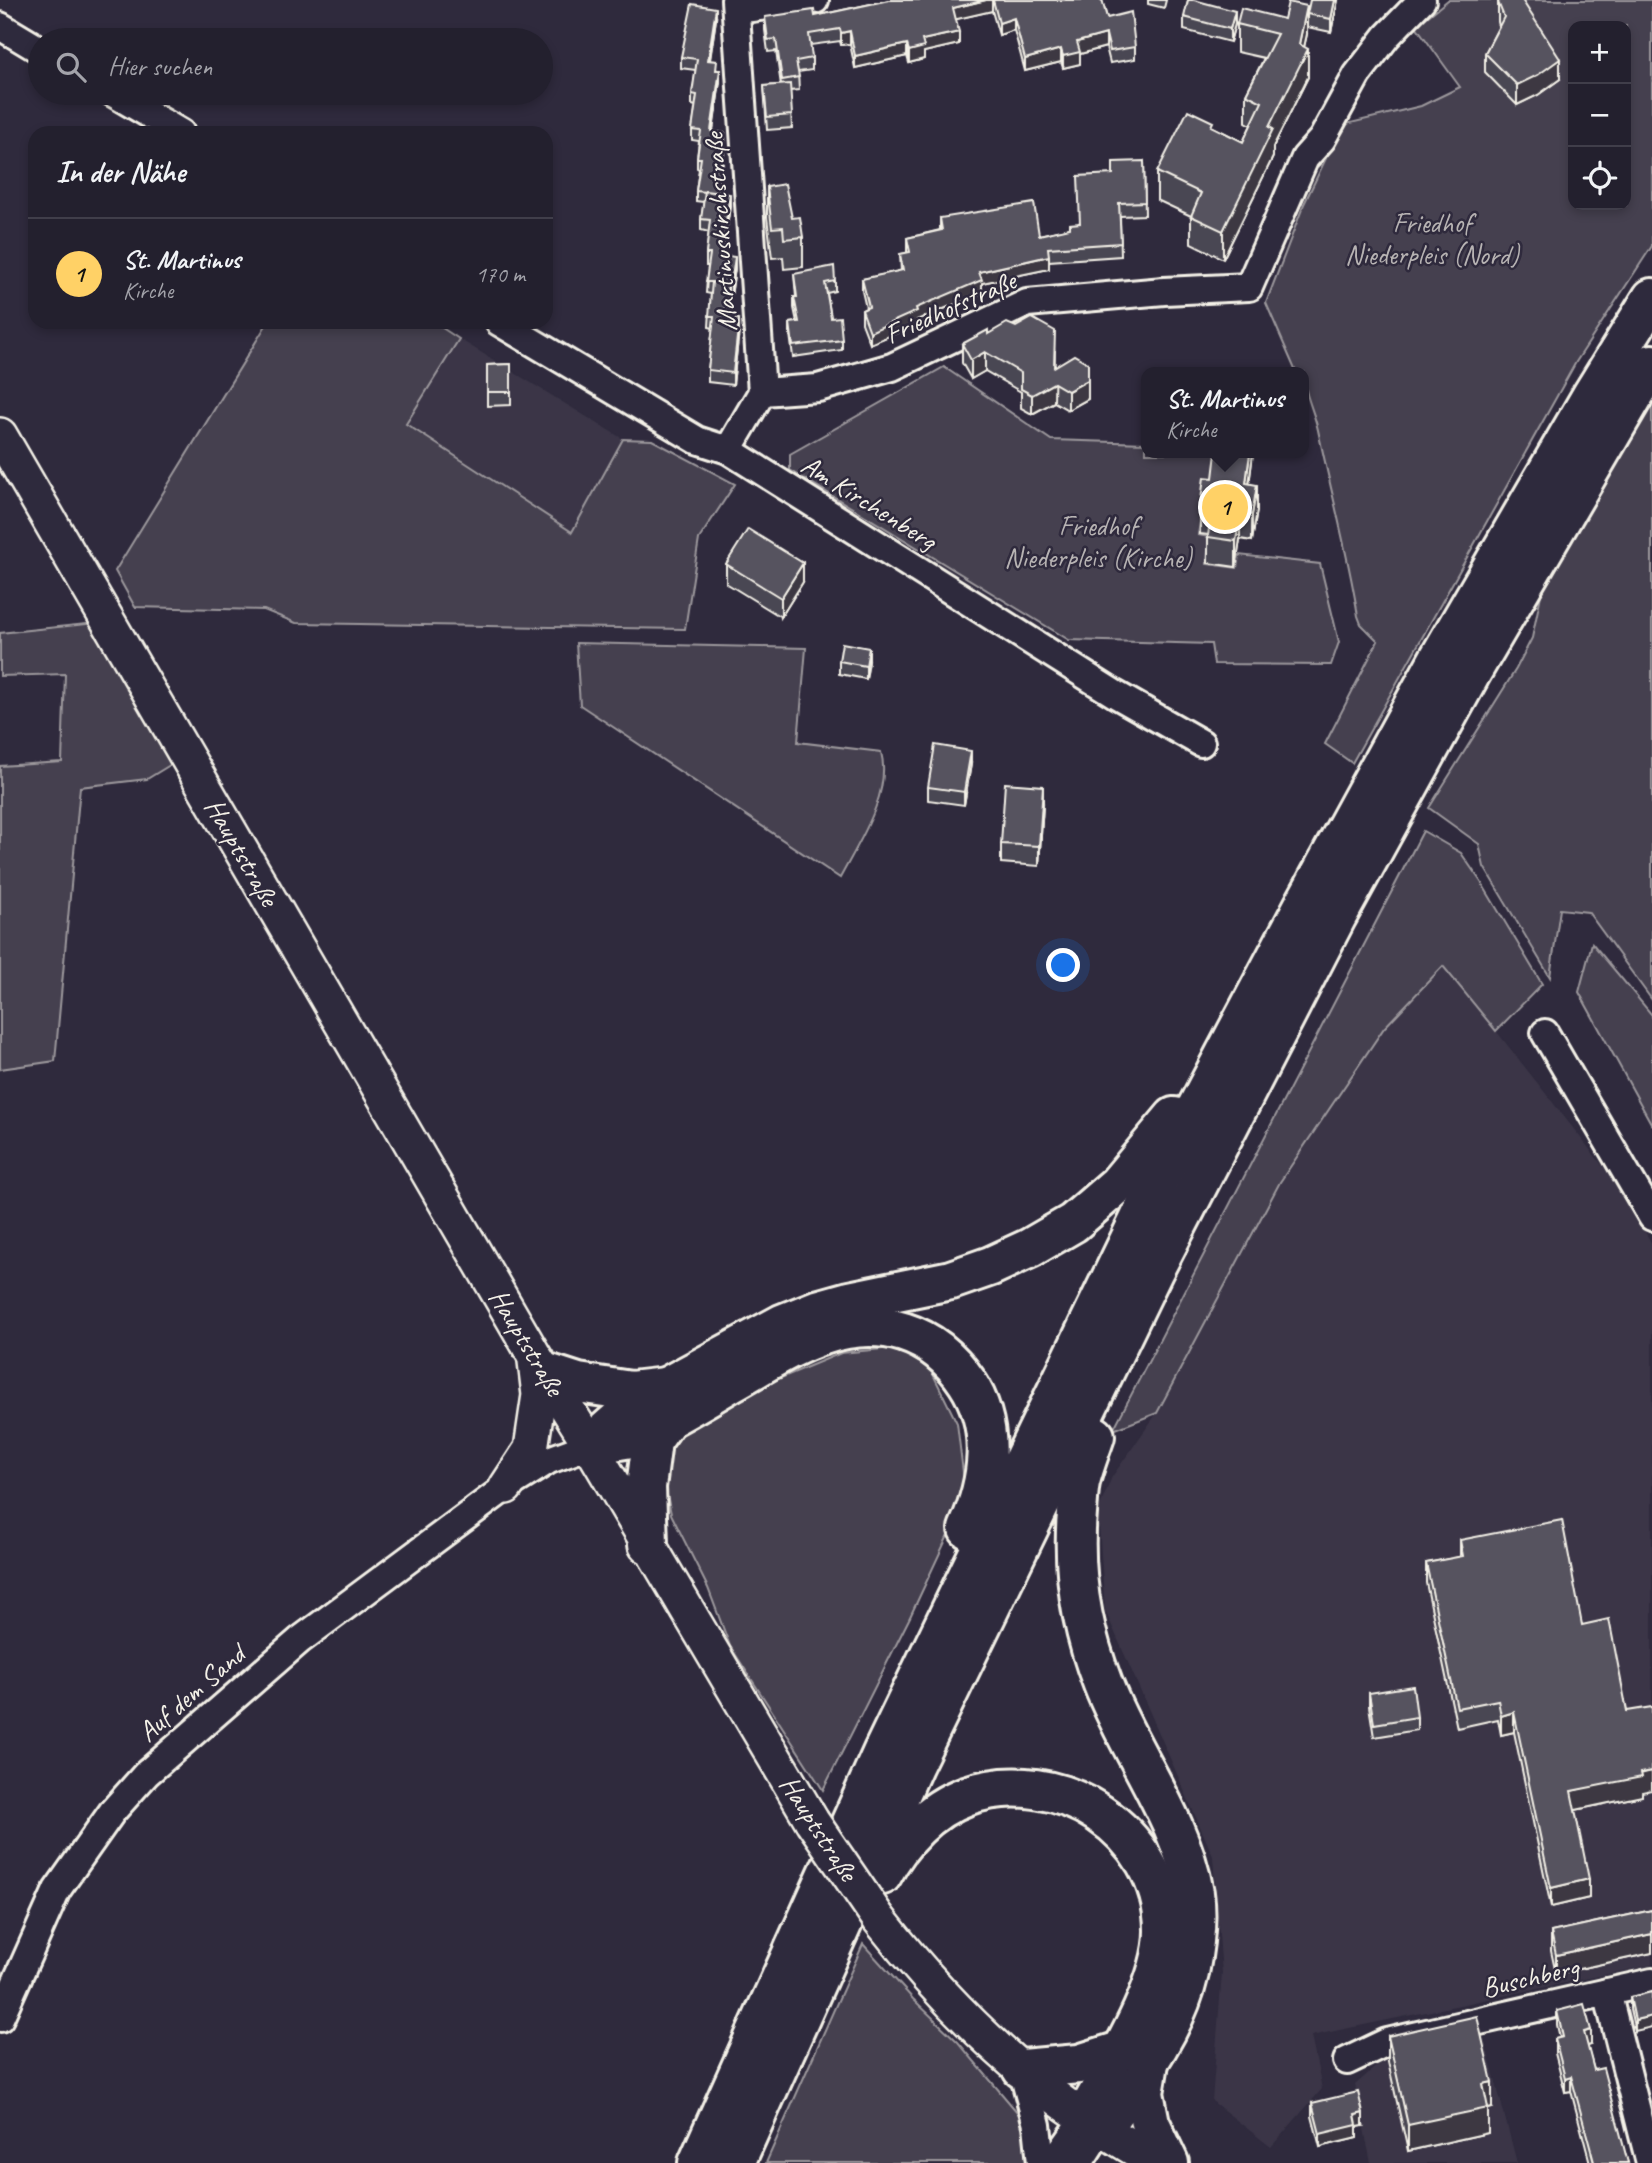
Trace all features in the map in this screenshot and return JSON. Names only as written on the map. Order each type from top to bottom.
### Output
[{"type":"highway","points":[[698,2163],[926,1660],[1160,1177],[1438,660],[1592,395],[1652,298]]},
{"type":"highway","points":[[735,2163],[913,1766],[1154,1270],[1337,916],[1470,676],[1652,364]]},
{"type":"highway","points":[[590,1445],[631,1438],[666,1404],[782,1324],[817,1310],[951,1280],[1030,1248],[1073,1223],[1118,1184],[1223,1058]]},
{"type":"highway","points":[[1093,2124],[1135,2057],[1174,2014],[1189,1974],[1195,1934],[1194,1895],[1186,1862],[1104,1686],[1084,1630],[1076,1581],[1076,1529],[1080,1483],[1108,1397],[1152,1302],[1154,1270]]},
{"type":"highway","points":[[539,1363],[578,1383],[631,1391],[666,1404],[821,1335],[852,1328],[884,1328],[912,1335],[935,1346],[957,1367],[974,1393],[985,1421],[987,1457],[980,1503],[933,1609],[926,1660]]},
{"type":"highway","points":[[648,1544],[646,1487],[652,1441],[666,1404]]},
{"type":"highway","points":[[823,1967],[846,1944],[888,1864],[910,1835],[935,1812],[967,1796],[1006,1788],[1044,1790],[1079,1801],[1109,1819],[1133,1844],[1152,1875],[1161,1898],[1164,1932],[1159,1966],[1147,2001],[1135,2057],[1150,2123],[1169,2163]]},
{"type":"highway","points":[[1022,2069],[1135,2057]]},
{"type":"main road","name":"Hauptstraße","points":[[0,435],[539,1363],[813,1822],[879,1919],[904,1951],[970,2023],[1022,2069],[1093,2124],[1157,2163]]},
{"type":"main road","points":[[506,1487],[531,1449],[539,1395],[539,1363]]},
{"type":"street","points":[[736,5],[815,0]]},
{"type":"street","name":"Friedhofstraße","points":[[762,391],[818,388],[892,367],[1027,303],[1164,291],[1249,287],[1305,158],[1322,139],[1357,75],[1387,36],[1422,0]]},
{"type":"street","name":"Martinuskirchstraße","points":[[736,5],[762,391]]},
{"type":"street","points":[[0,26],[28,43]]},
{"type":"street","points":[[133,105],[169,126]]},
{"type":"street","name":"Am Kirchenberg","points":[[511,329],[697,440],[728,450],[1115,694],[1201,743]]},
{"type":"street","points":[[728,450],[762,391]]},
{"type":"street","points":[[1545,1033],[1652,1217]]},
{"type":"street","name":"Auf dem Sand","points":[[0,2018],[57,1890],[112,1812],[146,1774],[300,1640],[506,1487],[549,1460],[590,1445]]},
{"type":"street","name":"Buschberg","points":[[1347,2061],[1387,2042],[1652,1982]]},
{"type":"street","name":"Buschberg","points":[[1607,1992],[1650,2163]]},
{"type":"street","points":[[1022,2069],[1037,2125],[1041,2163]]},
{"type":"street","points":[[1053,2163],[1093,2124]]},
{"type":"street","points":[[1079,2163],[1093,2124]]},
{"type":"shaded area","points":[[459,339],[623,439],[573,532],[406,424]]},
{"type":"shaded area","points":[[1444,965],[1618,1185],[1652,1244],[1652,1965],[1311,2036],[1322,2089],[1271,2147],[1212,2101],[1222,1973],[1213,1856],[1105,1610],[1098,1511],[1112,1477],[1157,1413],[1280,1182],[1384,1028]]},
{"type":"shaded area","points":[[1482,2030],[1517,2163],[1371,2163],[1355,2085],[1398,2047]]},
{"type":"green space","name":"Friedhof Niederpleis (Nord)","points":[[1448,0],[1652,0],[1652,246],[1576,362],[1352,763],[1325,744],[1378,641],[1361,624],[1358,616],[1318,430],[1309,401],[1309,367],[1294,367],[1266,303],[1304,204],[1342,125],[1421,106],[1460,87],[1416,26]]},
{"type":"green space","points":[[264,329],[444,329],[459,339],[406,424],[572,532],[623,439],[652,440],[735,484],[699,539],[685,629],[296,623],[264,610],[135,607],[115,571]]},
{"type":"green space","name":"Friedhof Niederpleis (Kirche)","points":[[944,367],[1051,440],[1141,443],[1141,458],[1217,458],[1212,503],[1203,502],[1198,535],[1209,537],[1207,564],[1237,568],[1239,555],[1320,564],[1339,642],[1331,665],[1214,664],[1211,644],[1069,640],[790,470],[790,454]]},
{"type":"green space","points":[[1652,403],[1652,1000],[1588,912],[1560,909],[1550,977],[1484,867],[1479,844],[1429,808],[1516,669],[1532,638],[1542,590],[1609,471]]},
{"type":"green space","points":[[106,622],[183,757],[147,779],[80,787],[55,1061],[0,1069],[0,766],[62,762],[65,674],[0,676],[0,633]]},
{"type":"green space","points":[[576,643],[806,648],[798,742],[881,752],[882,784],[878,800],[840,878],[580,705]]},
{"type":"green space","points":[[1423,831],[1461,853],[1542,984],[1496,1031],[1443,966],[1384,1028],[1280,1182],[1157,1413],[1113,1430]]},
{"type":"green space","points":[[1592,943],[1652,1015],[1652,1125],[1579,992]]},
{"type":"green space","points":[[893,1348],[929,1366],[957,1423],[966,1497],[909,1619],[823,1790],[730,1646],[708,1588],[671,1514],[664,1480],[665,1452],[680,1433],[776,1380],[841,1353]]},
{"type":"green space","points":[[863,1944],[913,1999],[958,2042],[1023,2119],[1031,2153],[1029,2163],[766,2163]]},
{"type":"building","points":[[889,0],[986,0],[953,8],[959,32],[922,40],[924,47],[909,51],[907,44],[855,56],[850,31],[841,33],[840,29],[809,34],[812,58],[796,61],[799,77],[782,80],[776,39],[768,40],[765,17],[814,10],[815,16]]},
{"type":"building","points":[[993,0],[1102,0],[1107,18],[1131,12],[1135,47],[1110,51],[1106,34],[1077,42],[1080,52],[1063,56],[1061,49],[1025,59],[1014,18],[999,23]]},
{"type":"building","points":[[1188,0],[1235,11],[1230,29],[1184,17]]},
{"type":"building","points":[[1310,0],[1335,0],[1331,19],[1307,14]]},
{"type":"building","points":[[1522,0],[1560,59],[1538,75],[1517,85],[1485,53],[1504,17],[1498,2]]},
{"type":"building","points":[[1288,2],[1307,6],[1299,44],[1308,49],[1269,127],[1273,129],[1223,231],[1191,216],[1201,193],[1157,172],[1188,110],[1213,122],[1211,126],[1243,142],[1262,102],[1246,94],[1277,34],[1237,24],[1241,8],[1284,19]]},
{"type":"building","points":[[692,4],[716,8],[708,60],[717,61],[716,70],[720,70],[711,131],[725,133],[717,193],[696,191],[701,158],[697,158],[701,131],[692,130],[697,95],[692,94],[697,59],[681,57]]},
{"type":"building","points":[[790,84],[792,115],[767,117],[764,86]]},
{"type":"building","points":[[1144,161],[1145,202],[1119,203],[1121,243],[1048,248],[1049,256],[979,272],[982,280],[916,308],[917,311],[870,332],[862,310],[869,307],[862,279],[903,270],[900,254],[910,252],[907,238],[942,230],[940,218],[1034,203],[1039,235],[1070,228],[1070,224],[1080,223],[1078,176],[1113,174],[1113,162]]},
{"type":"building","points":[[785,184],[792,218],[800,217],[803,237],[784,239],[783,227],[772,228],[767,187]]},
{"type":"building","points":[[705,191],[730,194],[721,255],[735,257],[724,317],[739,319],[733,373],[708,370],[714,316],[709,316],[712,282],[706,282],[710,254],[706,254],[710,220],[701,219]]},
{"type":"building","points":[[834,266],[835,281],[825,283],[831,318],[840,317],[842,340],[793,346],[790,323],[799,322],[794,297],[797,297],[794,274]]},
{"type":"building","points":[[1032,318],[1055,331],[1054,367],[1074,355],[1088,363],[1088,380],[1068,391],[1054,383],[1032,395],[1021,389],[1021,373],[985,352],[971,360],[962,344],[988,330],[988,334],[1007,323],[1016,327]]},
{"type":"building","points":[[511,364],[511,392],[487,392],[487,365]]},
{"type":"building","points":[[1215,458],[1249,458],[1246,483],[1257,485],[1252,515],[1240,513],[1236,541],[1208,537],[1211,510],[1200,508],[1204,477],[1213,478]]},
{"type":"building","points":[[748,529],[803,563],[781,598],[726,564]]},
{"type":"building","points":[[842,643],[869,648],[866,666],[839,661]]},
{"type":"building","points":[[935,745],[971,751],[964,792],[928,787]]},
{"type":"building","points":[[1005,783],[1043,786],[1039,846],[1001,844]]},
{"type":"building","points":[[1562,1520],[1582,1625],[1609,1619],[1627,1711],[1652,1707],[1652,1771],[1641,1773],[1642,1777],[1571,1791],[1589,1879],[1551,1888],[1514,1712],[1501,1716],[1498,1700],[1457,1708],[1426,1563],[1463,1556],[1460,1540]]},
{"type":"building","points":[[1413,1686],[1417,1717],[1374,1724],[1369,1693]]},
{"type":"building","points":[[1652,1910],[1652,1934],[1556,1955],[1551,1932]]},
{"type":"building","points":[[1652,1992],[1652,2016],[1635,2020],[1630,1997]]},
{"type":"building","points":[[1584,2004],[1591,2030],[1584,2032],[1594,2070],[1603,2068],[1628,2163],[1590,2163],[1594,2162],[1571,2076],[1565,2078],[1555,2039],[1563,2037],[1557,2011]]},
{"type":"building","points":[[1477,2016],[1492,2082],[1483,2084],[1488,2108],[1408,2125],[1388,2036]]},
{"type":"building","points":[[1358,2092],[1363,2113],[1355,2115],[1357,2125],[1320,2134],[1312,2103]]},
{"type":"place","name":"St. Martinus","points":[[1225,507]]}]
